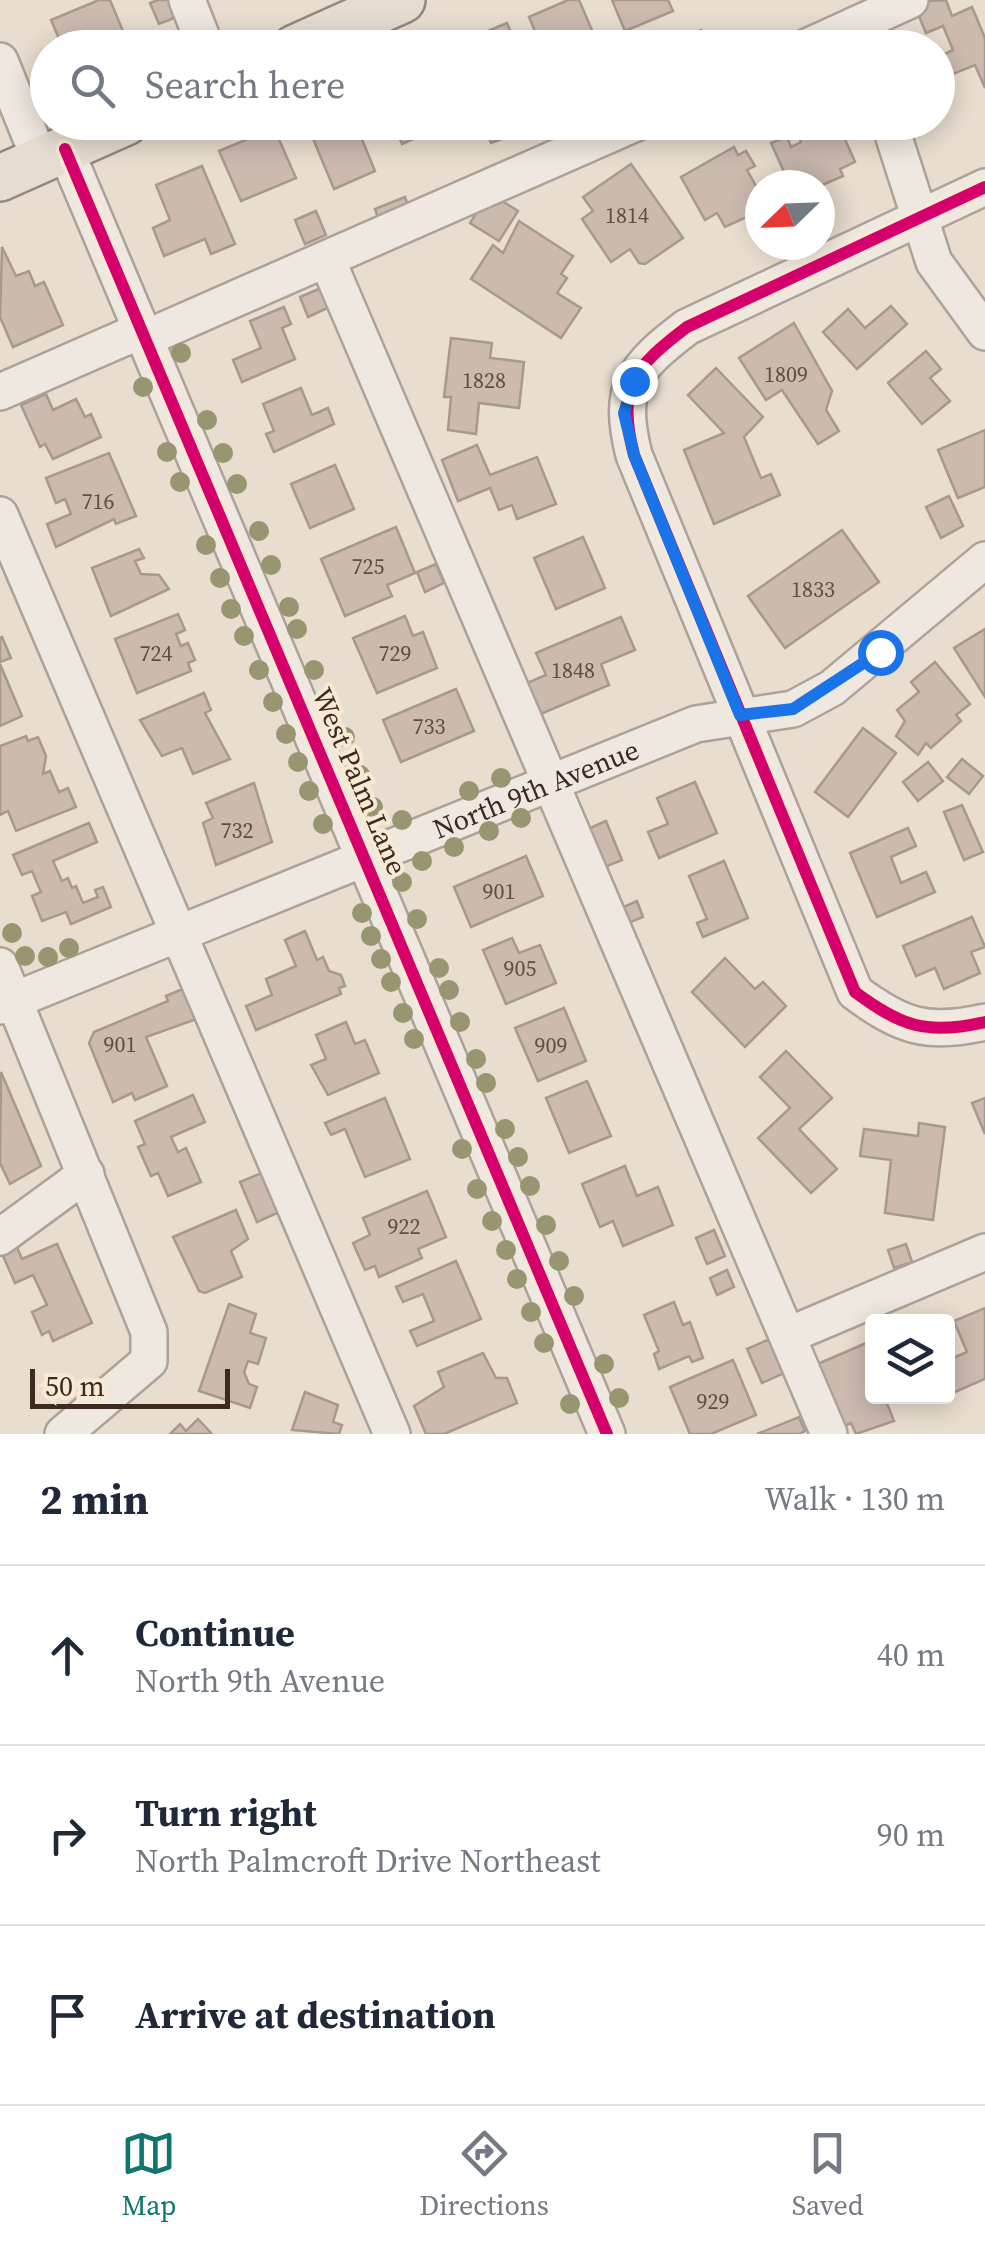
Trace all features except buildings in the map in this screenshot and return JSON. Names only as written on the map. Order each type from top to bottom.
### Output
[{"type":"main road","points":[[335,30],[401,0]]},
{"type":"main road","points":[[35,163],[86,140]]},
{"type":"street","points":[[186,0],[198,30]]},
{"type":"street","points":[[851,25],[910,0]]},
{"type":"street","name":"West Palm Lane","points":[[0,61],[35,163],[144,334],[607,1434]]},
{"type":"street","points":[[0,392],[328,262],[598,140]]},
{"type":"street","points":[[895,140],[934,262],[985,332]]},
{"type":"street","points":[[985,187],[687,327],[656,351],[634,381],[624,413],[634,455],[855,992],[890,1018],[941,1032],[985,1022]]},
{"type":"street","points":[[328,262],[829,1434]]},
{"type":"street","points":[[0,514],[182,932],[392,1434]]},
{"type":"street","name":"North 9th Avenue","points":[[8,1003],[696,724],[793,709],[832,688],[985,560]]},
{"type":"street","points":[[0,966],[8,1003],[86,1174],[149,1332],[149,1361],[63,1434]]},
{"type":"street","points":[[0,1237],[86,1174]]},
{"type":"street","points":[[789,1335],[985,1252]]},
{"type":"cycle path","points":[[65,149],[607,1434]]},
{"type":"cycle path","points":[[985,187],[687,327],[642,368],[629,395],[628,412],[634,455],[855,992],[887,1013],[916,1025],[947,1028],[985,1022]]},
{"type":"route","points":[[634,381],[624,413],[634,455],[740,715],[793,709],[832,688],[880,652]]}]
